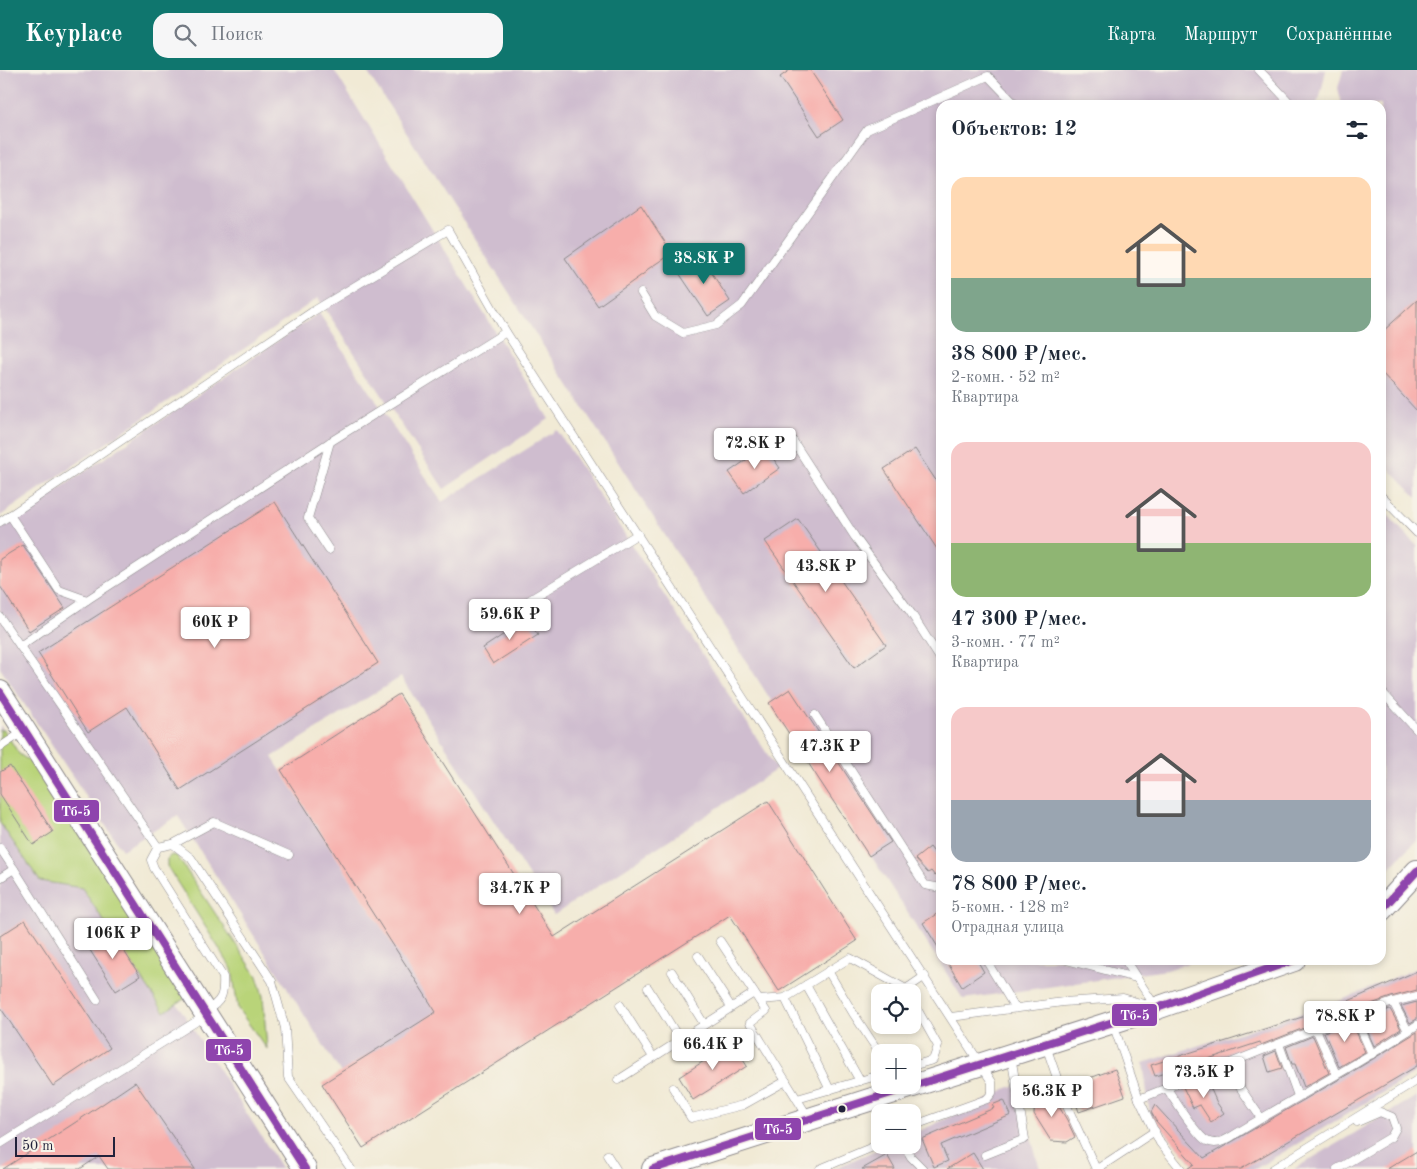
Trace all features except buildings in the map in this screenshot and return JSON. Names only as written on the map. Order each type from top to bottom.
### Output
[{"type":"main road","points":[[0,692],[305,1169]]},
{"type":"main road","points":[[1386,905],[1415,877]]},
{"type":"main road","points":[[653,1169],[1156,1008],[1280,965]]},
{"type":"lane","points":[[1259,70],[1287,100]]},
{"type":"lane","points":[[641,293],[655,316],[683,333],[716,325],[742,305],[867,130],[988,76],[1011,100]]},
{"type":"lane","points":[[0,522],[312,312],[448,230],[506,332],[925,976],[993,1085],[990,1096],[921,1123]]},
{"type":"lane","points":[[20,646],[87,600],[330,442],[506,332]]},
{"type":"lane","points":[[776,453],[794,441],[856,537],[911,613],[936,652]]},
{"type":"lane","points":[[329,550],[308,518],[330,442]]},
{"type":"lane","points":[[1386,501],[1417,533]]},
{"type":"lane","points":[[10,515],[59,590],[87,600]]},
{"type":"lane","points":[[518,607],[638,534]]},
{"type":"lane","points":[[0,617],[158,847]]},
{"type":"lane","points":[[1386,696],[1417,730]]},
{"type":"lane","points":[[815,715],[925,885],[936,887]]},
{"type":"lane","points":[[0,747],[25,731]]},
{"type":"lane","points":[[158,847],[173,844],[214,822],[289,855]]},
{"type":"lane","points":[[173,844],[191,858],[272,981],[285,1028],[288,1077],[351,1169]]},
{"type":"lane","points":[[0,1144],[206,1014],[217,1004],[224,992],[223,977],[154,868],[151,860],[158,847]]},
{"type":"lane","points":[[0,848],[97,1000]]},
{"type":"lane","points":[[0,878],[14,869]]},
{"type":"lane","points":[[720,941],[766,1011],[750,1023],[809,1119]]},
{"type":"lane","points":[[698,956],[731,1007]]},
{"type":"lane","points":[[759,1000],[785,998],[850,958],[896,984]]},
{"type":"lane","points":[[989,965],[1015,1008]]},
{"type":"lane","points":[[1085,965],[1136,978]]},
{"type":"lane","points":[[1128,965],[1156,1008]]},
{"type":"lane","points":[[828,971],[873,1044]]},
{"type":"lane","points":[[672,972],[704,1024]]},
{"type":"lane","points":[[916,984],[925,976]]},
{"type":"lane","points":[[806,985],[860,1081]]},
{"type":"lane","points":[[648,988],[680,1040]]},
{"type":"lane","points":[[618,1080],[754,993]]},
{"type":"lane","points":[[1138,1099],[1316,1029],[1393,1002],[1417,996]]},
{"type":"lane","points":[[785,998],[830,1090]]},
{"type":"lane","points":[[951,1017],[1063,1002],[1124,998],[1156,1008]]},
{"type":"lane","points":[[1393,1002],[1408,1031]]},
{"type":"lane","points":[[620,1005],[653,1057]]},
{"type":"lane","points":[[921,1016],[938,1046],[933,1060],[921,1063]]},
{"type":"lane","points":[[1355,1016],[1372,1054]]},
{"type":"lane","points":[[1112,1022],[1138,1099],[1160,1143],[1181,1169]]},
{"type":"lane","points":[[1166,1087],[1203,1139],[1213,1143],[1224,1141],[1260,1118],[1372,1054],[1417,1025]]},
{"type":"lane","points":[[1316,1029],[1336,1074]]},
{"type":"lane","points":[[1045,1043],[1066,1104],[1097,1169],[1155,1131]]},
{"type":"lane","points":[[1279,1044],[1298,1096]]},
{"type":"lane","points":[[985,1155],[1025,1139],[1010,1054]]},
{"type":"lane","points":[[1224,1064],[1260,1118]]},
{"type":"lane","points":[[797,1099],[871,1078]]},
{"type":"lane","points":[[1273,1169],[1417,1080]]},
{"type":"lane","points":[[673,1088],[691,1118],[742,1105],[786,1082]]},
{"type":"lane","points":[[1336,1130],[1380,1112],[1392,1117],[1396,1128],[1392,1137],[1337,1169]]},
{"type":"lane","points":[[819,1169],[871,1148]]},
{"type":"lane","points":[[909,1154],[923,1169]]},
{"type":"lane","points":[[607,1155],[616,1169]]},
{"type":"shaded area","points":[[0,70],[334,70],[549,419],[444,489],[318,298],[0,516]]},
{"type":"shaded area","points":[[366,70],[1326,70],[1318,100],[936,100],[936,957]]},
{"type":"shaded area","points":[[1343,70],[1417,70],[1417,498],[1386,465],[1386,100],[1341,100],[1338,88]]},
{"type":"shaded area","points":[[319,313],[442,502],[557,430],[777,769],[554,915],[401,677],[272,757],[436,1012],[341,1073],[178,816],[122,850],[0,668],[0,529]]},
{"type":"shaded area","points":[[1386,513],[1417,546],[1417,840],[1386,871]]},
{"type":"shaded area","points":[[0,725],[282,1169],[0,1169]]},
{"type":"shaded area","points":[[941,965],[1182,965],[1167,970],[963,999]]},
{"type":"shaded area","points":[[1417,968],[1417,1072],[1255,1169],[1198,1169],[1150,1115],[1143,1063],[1337,1002]]},
{"type":"shaded area","points":[[1016,1085],[1040,1169],[833,1169],[871,1152],[871,1154],[921,1154],[921,1130],[995,1096],[1005,1089]]},
{"type":"shaded area","points":[[1417,1096],[1417,1169],[1294,1169]]},
{"type":"green space","points":[[0,730],[4,730],[19,754],[35,765],[187,997],[164,1012],[82,888],[40,881],[0,823]]},
{"type":"green space","points":[[171,855],[177,856],[257,976],[263,996],[267,1049],[238,1009],[232,969],[167,866],[167,859]]},
{"type":"transit line","name":"Тб-5","points":[[0,692],[305,1169]]},
{"type":"transit line","name":"Тб-5","points":[[1386,905],[1417,871]]},
{"type":"transit line","name":"Тб-5","points":[[653,1169],[1157,1008],[1280,965]]}]
